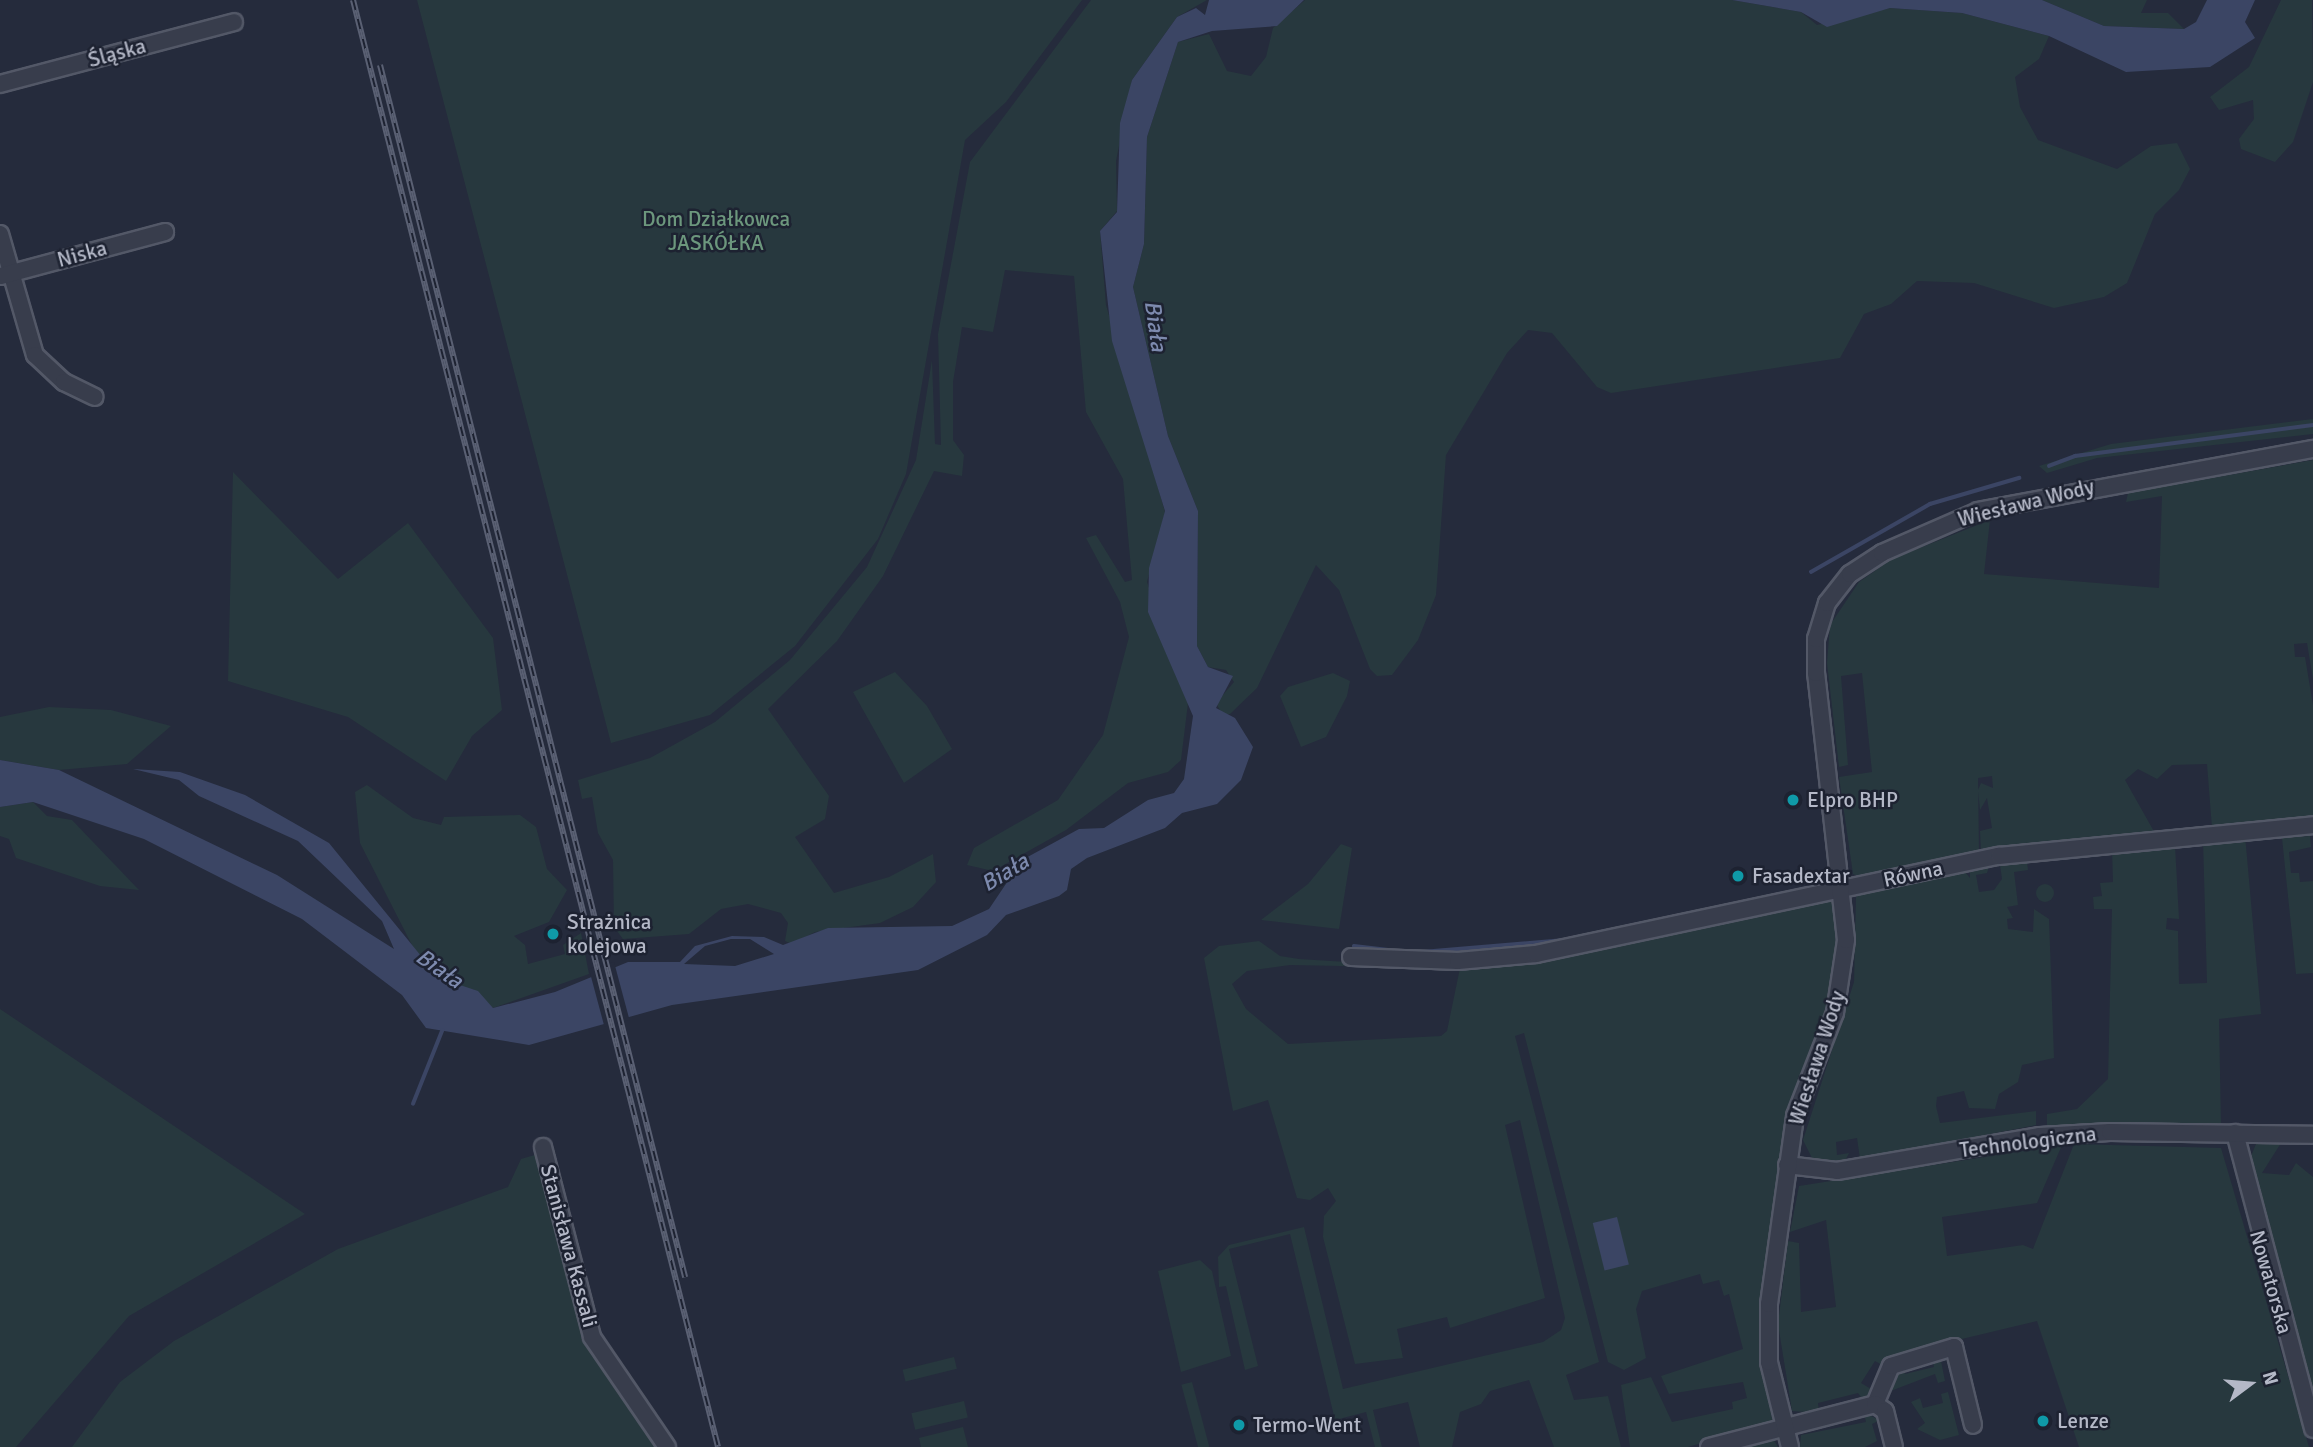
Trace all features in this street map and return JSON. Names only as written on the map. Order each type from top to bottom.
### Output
[{"type":"street","name":"Śląska","points":[[0,85],[234,22]]},
{"type":"street","name":"Niska","points":[[5,274],[164,232]]},
{"type":"street","points":[[0,234],[5,274],[35,355],[64,382],[95,397]]},
{"type":"street","name":"Wiesława Wody","points":[[1790,1447],[1769,1362],[1768,1317],[1787,1165],[1802,1094],[1839,998],[1846,940],[1816,639],[1826,603],[1850,574],[1914,537],[1985,509],[2313,449]]},
{"type":"street","name":"Równa","points":[[1351,957],[1458,961],[1536,954],[1999,856],[2313,825]]},
{"type":"street","name":"Technologiczna","points":[[1787,1165],[1837,1171],[2040,1136],[2235,1133],[2313,1135]]},
{"type":"street","name":"Nowatorska","points":[[2235,1133],[2313,1429]]},
{"type":"street","name":"Stanisława Kassali","points":[[543,1147],[592,1337],[667,1447]]},
{"type":"street","points":[[1875,1404],[1891,1366],[1954,1347],[1973,1424]]},
{"type":"street","points":[[1709,1447],[1875,1404],[1885,1411],[1894,1447]]},
{"type":"green space","name":"Dom Działkowca JASKÓŁKA","points":[[417,0],[1082,0],[1006,102],[965,140],[906,474],[878,539],[795,646],[710,715],[611,743]]},
{"type":"green space","points":[[1091,0],[1207,0],[1177,17],[1132,80],[1116,161],[1117,211],[1100,231],[1106,305],[1165,512],[1147,582],[1188,703],[1181,760],[1168,772],[1128,783],[1066,830],[993,871],[967,865],[974,848],[1058,800],[1103,735],[1129,637],[1120,602],[1086,538],[1096,535],[1125,582],[1132,580],[1123,479],[1086,412],[1074,276],[1005,270],[993,332],[962,327],[953,382],[953,440],[964,455],[962,476],[934,471],[883,576],[837,641],[768,709],[829,796],[825,819],[795,837],[834,893],[889,877],[933,854],[936,882],[913,907],[880,923],[815,932],[792,944],[785,941],[788,923],[781,913],[748,904],[721,909],[689,934],[623,939],[614,927],[613,860],[598,833],[592,797],[582,799],[578,780],[650,758],[715,722],[790,660],[867,567],[916,460],[932,360],[935,444],[941,445],[938,334],[970,162]]},
{"type":"green space","points":[[1305,0],[1732,0],[1801,12],[1817,25],[1890,8],[1962,13],[2049,36],[2039,59],[2015,77],[2020,107],[2038,140],[2117,169],[2151,146],[2177,143],[2190,169],[2179,190],[2155,214],[2127,283],[2104,297],[2054,308],[1974,283],[1917,281],[1891,304],[1864,314],[1840,358],[1611,393],[1597,387],[1552,333],[1528,330],[1507,353],[1446,455],[1436,595],[1418,640],[1392,675],[1377,676],[1370,669],[1339,590],[1316,565],[1257,688],[1230,714],[1222,714],[1216,703],[1234,682],[1226,670],[1208,667],[1197,646],[1198,511],[1168,436],[1133,287],[1144,244],[1147,137],[1178,42],[1209,34],[1227,71],[1251,76],[1266,57],[1273,28]]},
{"type":"green space","points":[[2042,0],[2147,0],[2141,13],[2168,13],[2184,29],[2104,26]]},
{"type":"green space","points":[[2281,0],[2312,0],[2313,82],[2293,142],[2275,162],[2241,149],[2239,139],[2254,119],[2253,100],[2219,110],[2210,97],[2249,67]]},
{"type":"green space","points":[[2313,419],[2313,434],[2097,458],[2047,473],[2039,466],[2111,444]]},
{"type":"green space","points":[[2313,460],[2313,679],[2307,643],[2294,644],[2295,657],[2305,657],[2313,705],[2313,820],[2212,828],[2207,764],[2172,765],[2157,779],[2138,769],[2125,780],[2156,835],[1981,852],[1980,831],[1992,828],[1987,798],[1980,810],[1978,792],[1979,853],[1865,879],[1853,874],[1839,777],[1872,772],[1862,673],[1841,676],[1848,765],[1839,767],[1827,663],[1830,625],[1859,582],[1892,559],[1990,520],[1984,574],[2159,588],[2162,496],[2126,502],[2128,493]],"holes":[[[1992,776],[1993,788],[1981,783],[1978,790],[1978,778]]]},
{"type":"green space","points":[[233,472],[338,579],[408,523],[493,638],[502,710],[472,736],[446,781],[348,717],[228,681]]},
{"type":"green space","points":[[895,672],[927,706],[952,749],[904,783],[853,692]]},
{"type":"green space","points":[[1333,673],[1350,681],[1347,696],[1326,737],[1301,747],[1280,696],[1288,687]]},
{"type":"green space","points":[[49,707],[111,710],[171,726],[127,764],[59,770],[0,760],[0,717]]},
{"type":"green space","points":[[367,785],[413,818],[441,825],[444,817],[520,815],[536,827],[547,869],[567,890],[549,922],[514,936],[525,945],[528,964],[565,954],[563,945],[581,933],[589,974],[493,1008],[473,989],[458,989],[439,978],[416,953],[360,843],[355,792]]},
{"type":"green space","points":[[33,802],[47,816],[72,820],[139,890],[100,886],[16,858],[9,839],[0,836],[0,807]]},
{"type":"green space","points":[[2245,835],[2261,1014],[2219,1019],[2221,1125],[2047,1126],[2047,1114],[2077,1109],[2108,1079],[2112,909],[2094,909],[2093,897],[2102,896],[2100,883],[2113,882],[2112,850],[2175,845],[2179,919],[2167,918],[2166,929],[2178,931],[2179,984],[2207,983],[2203,840]]},
{"type":"green space","points":[[2310,836],[2311,847],[2289,852],[2291,873],[2299,873],[2300,882],[2313,881],[2313,973],[2296,974],[2282,838]]},
{"type":"green space","points":[[1341,844],[1352,848],[1339,929],[1261,920],[1308,884]]},
{"type":"green space","points":[[1991,860],[1987,873],[1976,875],[1979,892],[1994,890],[2002,879],[2000,865],[2027,861],[2028,870],[2014,872],[2018,905],[2007,907],[2013,918],[2007,919],[2008,929],[2033,932],[2034,909],[2049,919],[2054,1058],[2022,1065],[2018,1082],[1999,1094],[1995,1109],[1969,1108],[1964,1091],[1937,1097],[1936,1106],[1940,1123],[2036,1111],[2036,1125],[1860,1159],[1857,1138],[1836,1142],[1837,1155],[1849,1153],[1845,1161],[1814,1162],[1803,1140],[1854,982],[1856,897],[1867,888],[1961,867],[1970,878],[1970,864]]},
{"type":"green space","points":[[2045,884],[2051,887],[2054,893],[2051,899],[2045,902],[2039,899],[2036,893],[2039,887]]},
{"type":"green space","points":[[1834,900],[1839,946],[1827,1012],[1786,1120],[1761,1295],[1762,1363],[1773,1422],[1688,1447],[1630,1447],[1621,1385],[1651,1377],[1672,1422],[1733,1409],[1732,1402],[1747,1398],[1743,1382],[1669,1394],[1661,1376],[1743,1349],[1729,1294],[1724,1296],[1719,1280],[1703,1284],[1700,1274],[1642,1291],[1636,1309],[1646,1358],[1624,1370],[1608,1362],[1524,1033],[1515,1036],[1599,1362],[1566,1375],[1574,1400],[1608,1396],[1621,1447],[1554,1447],[1529,1380],[1490,1391],[1481,1404],[1460,1412],[1452,1447],[1420,1447],[1408,1402],[1373,1410],[1382,1447],[1375,1447],[1366,1412],[1335,1420],[1290,1234],[1229,1249],[1258,1366],[1245,1370],[1226,1286],[1219,1287],[1218,1257],[1229,1245],[1304,1227],[1343,1389],[1543,1342],[1561,1330],[1565,1318],[1520,1120],[1505,1125],[1545,1298],[1450,1328],[1447,1317],[1397,1329],[1403,1358],[1355,1364],[1323,1237],[1324,1216],[1336,1201],[1328,1188],[1310,1200],[1297,1198],[1268,1100],[1233,1111],[1204,958],[1219,946],[1259,941],[1280,956],[1299,959],[1443,968],[1290,965],[1247,971],[1232,984],[1246,1009],[1288,1044],[1441,1036],[1447,1031],[1460,968]]},
{"type":"green space","points":[[0,1009],[305,1214],[129,1316],[16,1447],[0,1447]]},
{"type":"green space","points":[[2281,1143],[2262,1173],[2289,1175],[2296,1163],[2313,1177],[2313,1402],[2249,1161],[2256,1144]]},
{"type":"green space","points":[[2074,1144],[2221,1148],[2309,1447],[2079,1447],[2037,1321],[1899,1354],[1884,1366],[1875,1361],[1861,1383],[1871,1389],[1864,1401],[1858,1393],[1818,1403],[1819,1413],[1792,1411],[1778,1324],[1788,1241],[1799,1243],[1801,1312],[1836,1307],[1826,1220],[1790,1232],[1799,1186],[2062,1145],[2037,1203],[1942,1217],[1947,1256],[2023,1245],[2033,1249]]},
{"type":"green space","points":[[538,1154],[586,1333],[663,1447],[72,1447],[120,1382],[174,1341],[338,1249],[508,1187],[521,1159]]},
{"type":"green space","points":[[1200,1260],[1212,1271],[1231,1356],[1181,1372],[1158,1271]]},
{"type":"green space","points":[[1940,1356],[1945,1381],[1938,1383],[1935,1374],[1888,1392],[1886,1383],[1903,1365],[1905,1374],[1934,1367],[1932,1358]]},
{"type":"green space","points":[[954,1357],[957,1369],[905,1381],[903,1370]]},
{"type":"green space","points":[[1192,1382],[1209,1447],[1198,1447],[1181,1385]]},
{"type":"green space","points":[[1948,1392],[1959,1435],[1940,1440],[1917,1429],[1925,1423],[1911,1402],[1920,1398],[1923,1408],[1943,1403],[1941,1394]]},
{"type":"green space","points":[[964,1401],[968,1418],[915,1430],[911,1413]]},
{"type":"green space","points":[[1864,1413],[1880,1420],[1872,1424],[1877,1441],[1865,1447],[1800,1447],[1801,1435],[1866,1422]]},
{"type":"green space","points":[[963,1427],[968,1447],[921,1447],[919,1438]]},
{"type":"green space","points":[[1772,1437],[1778,1447],[1730,1447]]},
{"type":"water","points":[[1209,0],[1304,0],[1277,26],[1212,31],[1178,42],[1147,137],[1144,244],[1133,287],[1168,436],[1198,511],[1197,646],[1208,667],[1233,676],[1216,708],[1235,718],[1253,747],[1241,780],[1217,804],[1182,813],[1165,828],[1087,858],[1071,869],[1067,890],[1059,896],[1006,915],[987,935],[918,970],[672,1005],[529,1045],[426,1028],[402,995],[302,919],[144,839],[33,802],[0,807],[0,760],[59,770],[277,875],[394,949],[382,921],[298,841],[199,796],[179,780],[133,769],[180,772],[245,795],[329,843],[439,978],[478,991],[493,1008],[555,992],[628,962],[680,962],[695,946],[732,936],[764,937],[783,945],[828,928],[952,926],[989,909],[1022,860],[1079,829],[1104,828],[1148,800],[1174,793],[1184,779],[1193,716],[1148,612],[1149,568],[1165,511],[1112,341],[1100,231],[1117,212],[1120,123],[1132,80],[1177,17],[1196,8],[1205,15]],"holes":[[[731,939],[750,939],[774,954],[735,966],[684,964],[705,946]]]},
{"type":"water","points":[[1732,0],[2042,0],[2104,26],[2184,29],[2196,22],[2207,0],[2255,0],[2245,22],[2255,38],[2210,67],[2126,72],[2049,36],[1962,13],[1890,8],[1827,27],[1801,12]]},
{"type":"water","points":[[1617,1217],[1629,1265],[1605,1271],[1593,1223]]},
{"type":"pier","points":[[614,962],[630,1020],[604,1027],[589,969]]},
{"type":"waterway","points":[[2049,466],[2075,456],[2313,425]]},
{"type":"waterway","points":[[1811,572],[1930,504],[2019,478]]},
{"type":"waterway","points":[[1422,952],[1564,940]]},
{"type":"waterway","points":[[1354,946],[1397,951]]},
{"type":"waterway","points":[[413,1104],[442,1031]]},
{"type":"railway","points":[[353,0],[718,1447]]},
{"type":"railway","points":[[380,65],[685,1277]]},
{"type":"place","name":"Elpro BHP","points":[[1793,800]]},
{"type":"place","name":"Fasadextar","points":[[1738,876]]},
{"type":"place","name":"Strażnica kolejowa","points":[[553,934]]},
{"type":"place","name":"Lenze","points":[[2043,1421]]},
{"type":"place","name":"Termo-Went","points":[[1239,1425]]},
{"type":"water label","name":"Biała","points":[[1155,326]]},
{"type":"water label","name":"Biała","points":[[1005,873]]},
{"type":"water label","name":"Biała","points":[[439,969]]}]
